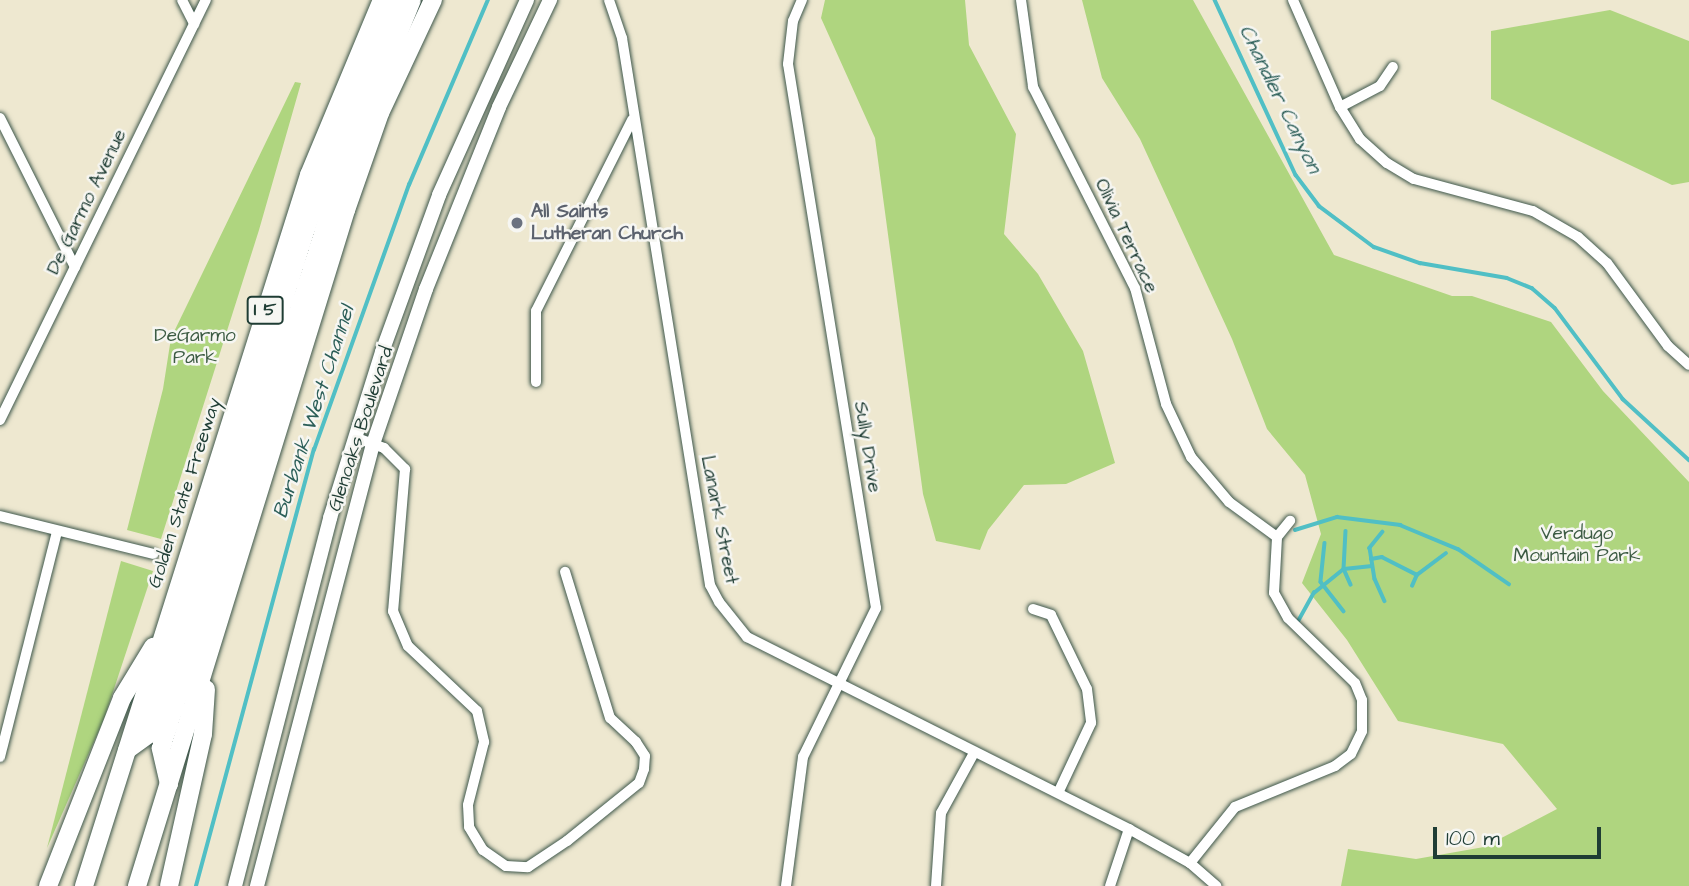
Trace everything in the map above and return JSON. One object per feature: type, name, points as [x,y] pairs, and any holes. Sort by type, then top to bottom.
[{"type":"highway","name":"Golden State Freeway","points":[[85,886],[165,625],[309,176],[382,0]]},
{"type":"highway","points":[[127,750],[149,734],[306,229],[342,128],[396,0]]},
{"type":"highway","points":[[169,783],[161,748],[344,168],[412,0]]},
{"type":"highway","name":"I 5","points":[[137,886],[346,211],[380,113],[433,0]]},
{"type":"highway","points":[[48,886],[122,698],[165,625]]},
{"type":"highway","points":[[169,886],[203,734],[208,661]]},
{"type":"main road","name":"Glenoaks Boulevard","points":[[237,880],[354,437],[439,195],[527,0]]},
{"type":"main road","name":"Glenoaks Boulevard","points":[[258,882],[373,444],[426,289],[494,119],[550,0]]},
{"type":"main road","points":[[237,880],[258,882]]},
{"type":"street","points":[[182,0],[194,24]]},
{"type":"street","name":"De Garmo Avenue","points":[[0,420],[206,0]]},
{"type":"street","name":"Lanark Street","points":[[609,0],[622,38],[632,120],[710,585],[747,637],[1129,829],[1190,863],[1216,886]]},
{"type":"street","name":"Sully Drive","points":[[786,886],[803,757],[836,684],[876,608],[788,64],[793,21],[803,0]]},
{"type":"street","name":"Olivia Terrace","points":[[1021,0],[1033,87],[1135,288],[1171,415],[1192,457],[1228,502],[1277,537]]},
{"type":"street","points":[[1293,0],[1340,107],[1360,139],[1387,163],[1414,179],[1533,211],[1578,237],[1607,263],[1668,346],[1689,365]]},
{"type":"street","points":[[1340,107],[1380,86],[1393,67]]},
{"type":"street","points":[[0,118],[75,267]]},
{"type":"street","points":[[536,382],[536,311],[632,120]]},
{"type":"street","points":[[354,437],[373,444],[400,461],[407,478],[392,592],[398,629],[419,658],[472,701],[482,722],[484,742],[468,805],[469,827],[483,850],[506,866],[528,867],[603,814],[639,783],[645,769],[645,756],[636,742],[610,718],[565,572]]},
{"type":"street","points":[[0,516],[153,554]]},
{"type":"street","points":[[1190,863],[1235,807],[1335,766],[1350,754],[1362,731],[1362,700],[1349,675],[1278,604],[1272,573],[1277,537],[1290,521]]},
{"type":"street","points":[[0,757],[57,532]]},
{"type":"street","points":[[1033,609],[1051,615],[1087,689],[1091,723],[1058,793]]},
{"type":"street","points":[[936,886],[941,813],[974,753]]},
{"type":"street","points":[[1110,886],[1129,829]]},
{"type":"green space","points":[[825,0],[965,0],[969,45],[1016,134],[1004,234],[1038,274],[1083,351],[1115,463],[1066,484],[1024,485],[988,530],[980,550],[936,541],[923,494],[875,138],[821,18]]},
{"type":"green space","name":"Verdugo Mountain Park","points":[[1082,0],[1193,0],[1334,255],[1452,296],[1472,296],[1551,322],[1603,391],[1689,482],[1689,886],[1341,886],[1348,849],[1416,859],[1484,847],[1557,809],[1503,744],[1398,721],[1347,640],[1302,583],[1321,534],[1305,475],[1267,429],[1232,339],[1140,139],[1102,78]]},
{"type":"green space","points":[[1610,10],[1689,41],[1689,182],[1672,185],[1491,99],[1491,31]]},
{"type":"green space","name":"DeGarmo Park","points":[[295,82],[301,83],[259,230],[161,539],[127,530],[163,389],[171,338]]},
{"type":"green space","points":[[121,561],[153,571],[104,719],[47,848]]},
{"type":"waterway","name":"Burbank West Channel","points":[[196,886],[314,450],[409,185],[488,0]]},
{"type":"waterway","name":"Chandler Canyon","points":[[1215,0],[1296,175],[1319,206],[1374,247],[1420,263],[1507,278],[1532,288],[1555,308],[1623,399],[1689,460]]},
{"type":"waterway","points":[[1295,530],[1337,517],[1400,525],[1458,549],[1509,584]]},
{"type":"waterway","points":[[1346,531],[1344,569],[1351,585]]},
{"type":"waterway","points":[[1383,532],[1370,548],[1375,579],[1385,601]]},
{"type":"waterway","points":[[1325,543],[1321,582],[1344,611]]},
{"type":"waterway","points":[[1412,586],[1417,575],[1446,553]]},
{"type":"waterway","points":[[1371,559],[1382,557],[1417,575]]},
{"type":"waterway","points":[[1296,625],[1314,593],[1344,569],[1372,566]]},
{"type":"place","name":"All Saints Lutheran Church","points":[[517,223]]}]
